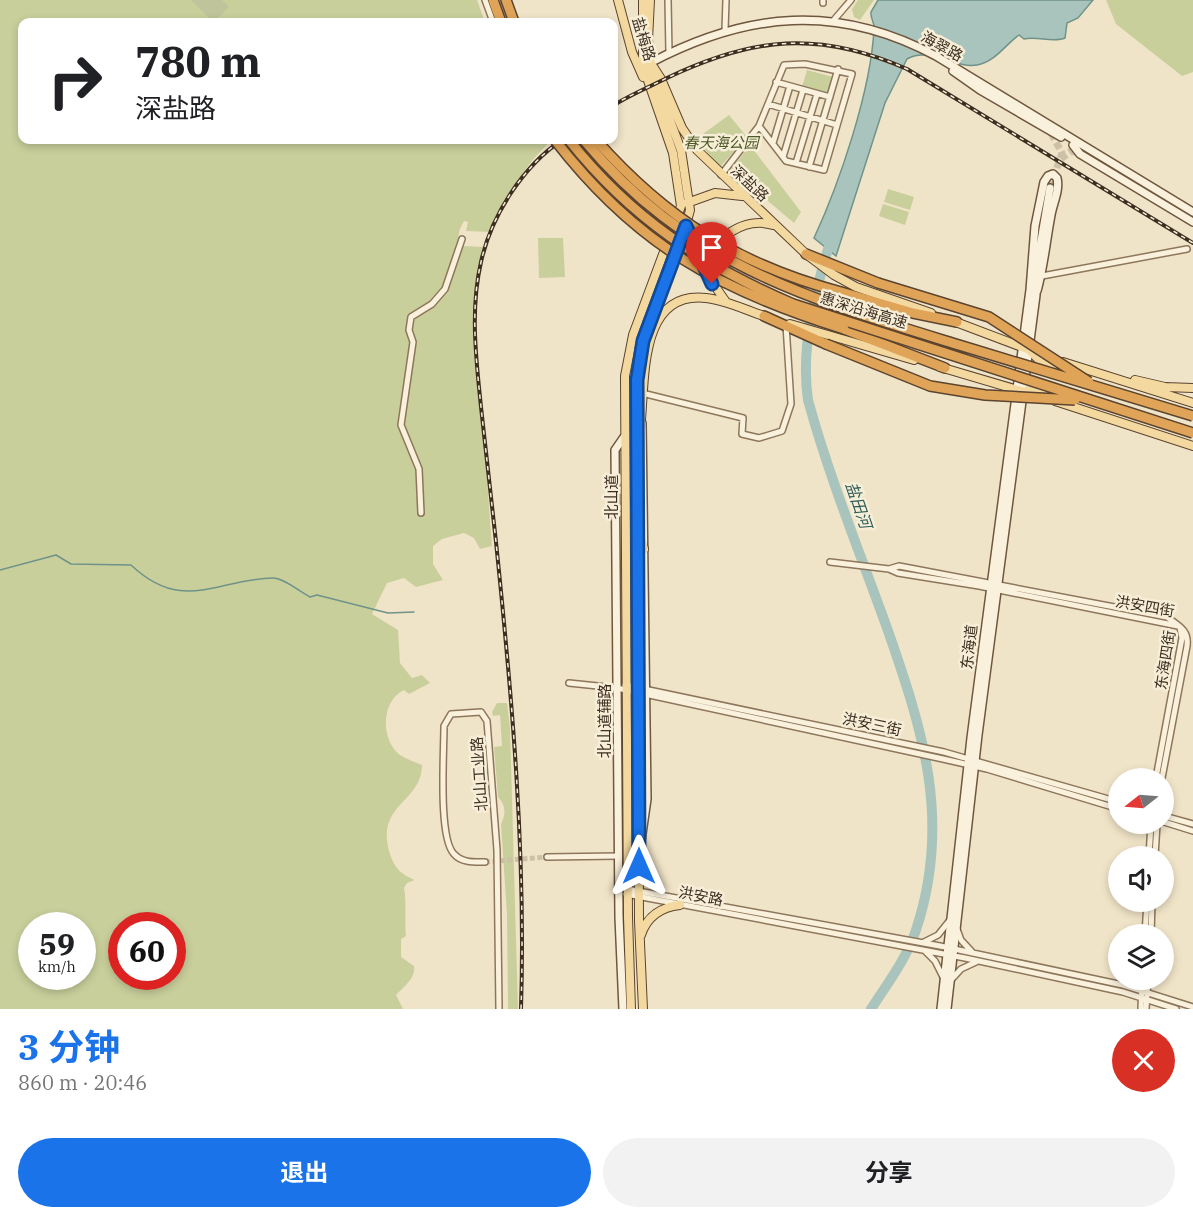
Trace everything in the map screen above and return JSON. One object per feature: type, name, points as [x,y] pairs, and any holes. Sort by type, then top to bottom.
[{"type":"highway","points":[[494,0],[500,18]]},
{"type":"highway","points":[[507,1],[514,18]]},
{"type":"highway","points":[[558,144],[601,194],[627,219],[699,271],[790,313],[844,329],[945,368]]},
{"type":"highway","name":"惠深沿海高速","points":[[572,144],[608,186],[663,234],[705,262],[747,284],[793,304],[1089,401],[1193,432]]},
{"type":"highway","name":"惠深沿海高速","points":[[588,144],[643,202],[710,251],[796,292],[1193,417]]},
{"type":"highway","points":[[599,144],[622,170],[650,194],[716,242],[755,264],[785,276],[921,315],[957,322]]},
{"type":"highway","points":[[806,254],[835,271],[989,317],[1101,389]]},
{"type":"highway","points":[[764,316],[788,324],[800,332],[824,340],[930,386],[985,395],[1089,401]]},
{"type":"main road","name":"盐梅路","points":[[616,0],[632,52],[648,84]]},
{"type":"main road","name":"北山道","points":[[631,1009],[625,891],[625,376],[631,344],[681,206],[674,153],[648,84],[642,55],[643,0]]},
{"type":"main road","name":"北山道","points":[[643,1009],[639,894],[642,690],[636,394],[641,349],[686,226],[689,202],[681,150],[650,63],[650,0]]},
{"type":"main road","name":"深盐路","points":[[650,63],[658,72],[682,128],[700,154],[806,254]]},
{"type":"main road","points":[[665,106],[682,128]]},
{"type":"main road","points":[[729,304],[719,294],[707,273],[686,226],[681,206],[715,193],[744,196]]},
{"type":"main road","points":[[707,273],[711,253],[733,231],[752,223],[770,223],[777,226]]},
{"type":"main road","points":[[835,271],[873,293],[1026,349],[1193,403]]},
{"type":"main road","points":[[636,454],[649,344],[664,312],[677,303],[698,298],[729,304],[764,316]]},
{"type":"main road","points":[[788,324],[824,340],[945,368],[1162,435],[1193,447]]},
{"type":"main road","points":[[1026,349],[1042,363],[1062,374],[1193,417]]},
{"type":"main road","points":[[1076,366],[1176,388],[1193,388]]},
{"type":"main road","points":[[1020,390],[1059,393],[1193,432]]},
{"type":"main road","points":[[637,524],[644,549]]},
{"type":"main road","points":[[640,939],[651,918],[664,908],[680,904]]},
{"type":"street","points":[[485,0],[492,18]]},
{"type":"street","points":[[669,0],[669,53]]},
{"type":"street","points":[[725,30],[726,0]]},
{"type":"street","points":[[833,21],[851,0]]},
{"type":"street","name":"海翠路","points":[[650,63],[725,30],[762,23],[833,21],[864,29],[916,45],[947,63],[981,88],[1077,147],[1080,154],[1193,222]]},
{"type":"street","points":[[721,175],[759,126],[780,70],[787,64],[838,69],[852,74],[824,170],[783,157],[759,126]]},
{"type":"street","points":[[809,167],[838,69]]},
{"type":"street","points":[[776,82],[830,97]]},
{"type":"street","points":[[773,143],[790,86]]},
{"type":"street","name":"海翠路","points":[[981,88],[1193,212]]},
{"type":"street","points":[[783,157],[803,90]]},
{"type":"street","points":[[796,163],[817,94]]},
{"type":"street","points":[[768,104],[837,124]]},
{"type":"street","name":"东海道","points":[[947,1009],[947,981],[971,762],[1034,290],[1037,213],[1045,178],[1053,174],[1058,185],[1034,290]]},
{"type":"street","name":"东海道","points":[[1039,274],[1050,188]]},
{"type":"street","points":[[421,513],[418,468],[402,425],[413,342],[409,330],[411,317],[432,304],[445,289],[462,239]]},
{"type":"street","points":[[1039,274],[1187,249]]},
{"type":"street","points":[[642,393],[743,418],[742,434],[759,438],[782,432],[791,404],[788,324]]},
{"type":"street","points":[[642,415],[644,549],[642,690]]},
{"type":"street","name":"北山道辅路","points":[[623,1009],[625,891],[619,856],[615,450],[619,440],[624,437]]},
{"type":"street","name":"洪安四街","points":[[830,562],[889,569],[899,566],[1179,626]]},
{"type":"street","name":"东海四街","points":[[1158,768],[1182,638],[1179,626]]},
{"type":"street","name":"东海四街","points":[[1164,768],[1187,646],[1185,631],[1179,626]]},
{"type":"street","points":[[569,683],[626,687]]},
{"type":"street","name":"洪安三街","points":[[626,687],[939,751],[1108,806]]},
{"type":"street","name":"洪安三街","points":[[642,690],[940,758],[971,762],[1108,799]]},
{"type":"street","name":"北山工业路","points":[[485,862],[460,859],[453,853],[445,835],[444,726],[451,714],[458,712],[482,712],[487,721],[497,850],[499,1009]]},
{"type":"street","points":[[1174,819],[1193,824]]},
{"type":"street","points":[[1174,825],[1193,831]]},
{"type":"street","points":[[547,857],[619,856]]},
{"type":"street","name":"洪安路","points":[[625,891],[680,904],[918,949],[975,953],[1193,1007]]},
{"type":"street","name":"洪安路","points":[[639,894],[919,942],[981,961],[1144,995],[1176,1009]]},
{"type":"street","points":[[919,942],[939,935],[953,921],[961,939],[975,953]]},
{"type":"street","points":[[918,949],[935,961],[947,981],[964,967],[981,961]]},
{"type":"street","name":"东海道","points":[[941,1009],[947,981]]},
{"type":"street","points":[[1143,990],[1146,1009]]},
{"type":"street","points":[[1141,1009],[1145,990]]},
{"type":"green space","points":[[0,0],[477,0],[484,18],[18,18],[18,144],[548,144],[516,183],[491,232],[466,231],[468,222],[464,221],[459,233],[462,246],[485,247],[486,252],[478,276],[474,299],[473,344],[484,436],[492,546],[480,549],[474,538],[464,533],[442,539],[433,546],[433,564],[443,580],[416,587],[404,578],[387,583],[372,614],[398,630],[400,663],[412,678],[422,675],[430,683],[409,694],[404,690],[396,695],[387,711],[386,730],[393,748],[400,755],[422,765],[420,778],[415,788],[393,814],[388,824],[387,837],[394,864],[402,873],[415,880],[407,883],[404,888],[406,936],[401,939],[401,957],[414,966],[414,970],[409,982],[396,995],[403,1009],[0,1009]]},
{"type":"green space","points":[[191,0],[222,0],[229,7],[217,18],[209,18]]},
{"type":"green space","points":[[858,0],[874,0],[860,20],[854,17],[852,9]]},
{"type":"green space","points":[[1106,0],[1193,0],[1193,72],[1182,76],[1116,24]]},
{"type":"green space","points":[[807,70],[833,77],[829,95],[802,87]]},
{"type":"green space","name":"春天海公园","points":[[729,115],[747,137],[720,167],[696,139]]},
{"type":"green space","points":[[750,145],[801,212],[794,223],[731,170]]},
{"type":"green space","points":[[888,189],[914,197],[910,210],[884,202]]},
{"type":"green space","points":[[883,204],[909,212],[905,225],[879,216]]},
{"type":"green space","points":[[538,238],[563,238],[565,277],[539,278]]},
{"type":"green space","points":[[497,703],[507,703],[510,728],[518,1009],[508,1009],[507,915],[501,824],[504,810],[503,803],[498,797],[494,747],[502,746],[500,715],[493,716],[492,712]]},
{"type":"water","points":[[878,0],[1093,0],[1078,18],[1067,23],[1065,38],[1024,39],[1019,35],[995,57],[977,65],[960,64],[924,55],[907,59],[885,103],[836,256],[814,238],[844,163],[861,107],[872,53],[874,27],[871,12]]},
{"type":"waterway","name":"盐田河","points":[[832,236],[811,317],[806,359],[808,400],[835,486],[912,703],[929,777],[932,814],[932,851],[927,890],[916,930],[902,961],[871,1009]]},
{"type":"waterway","points":[[0,570],[56,555],[71,564],[131,565],[150,580],[167,588],[184,591],[273,578],[287,583],[310,597],[317,595],[388,613],[414,612]]},
{"type":"tunnel","points":[[1050,188],[1062,153],[1051,133]]},
{"type":"tunnel","points":[[1061,159],[1071,151],[1080,154]]},
{"type":"tunnel","points":[[485,862],[547,857]]},
{"type":"railway","points":[[618,103],[698,64],[728,54],[757,47],[786,44],[815,44],[844,48],[907,69],[1193,243]]},
{"type":"railway","points":[[521,1009],[520,834],[502,600],[477,370],[475,316],[481,262],[492,227],[522,178],[557,144]]},
{"type":"route","points":[[639,866],[637,380],[643,341],[686,226],[712,284]]}]
